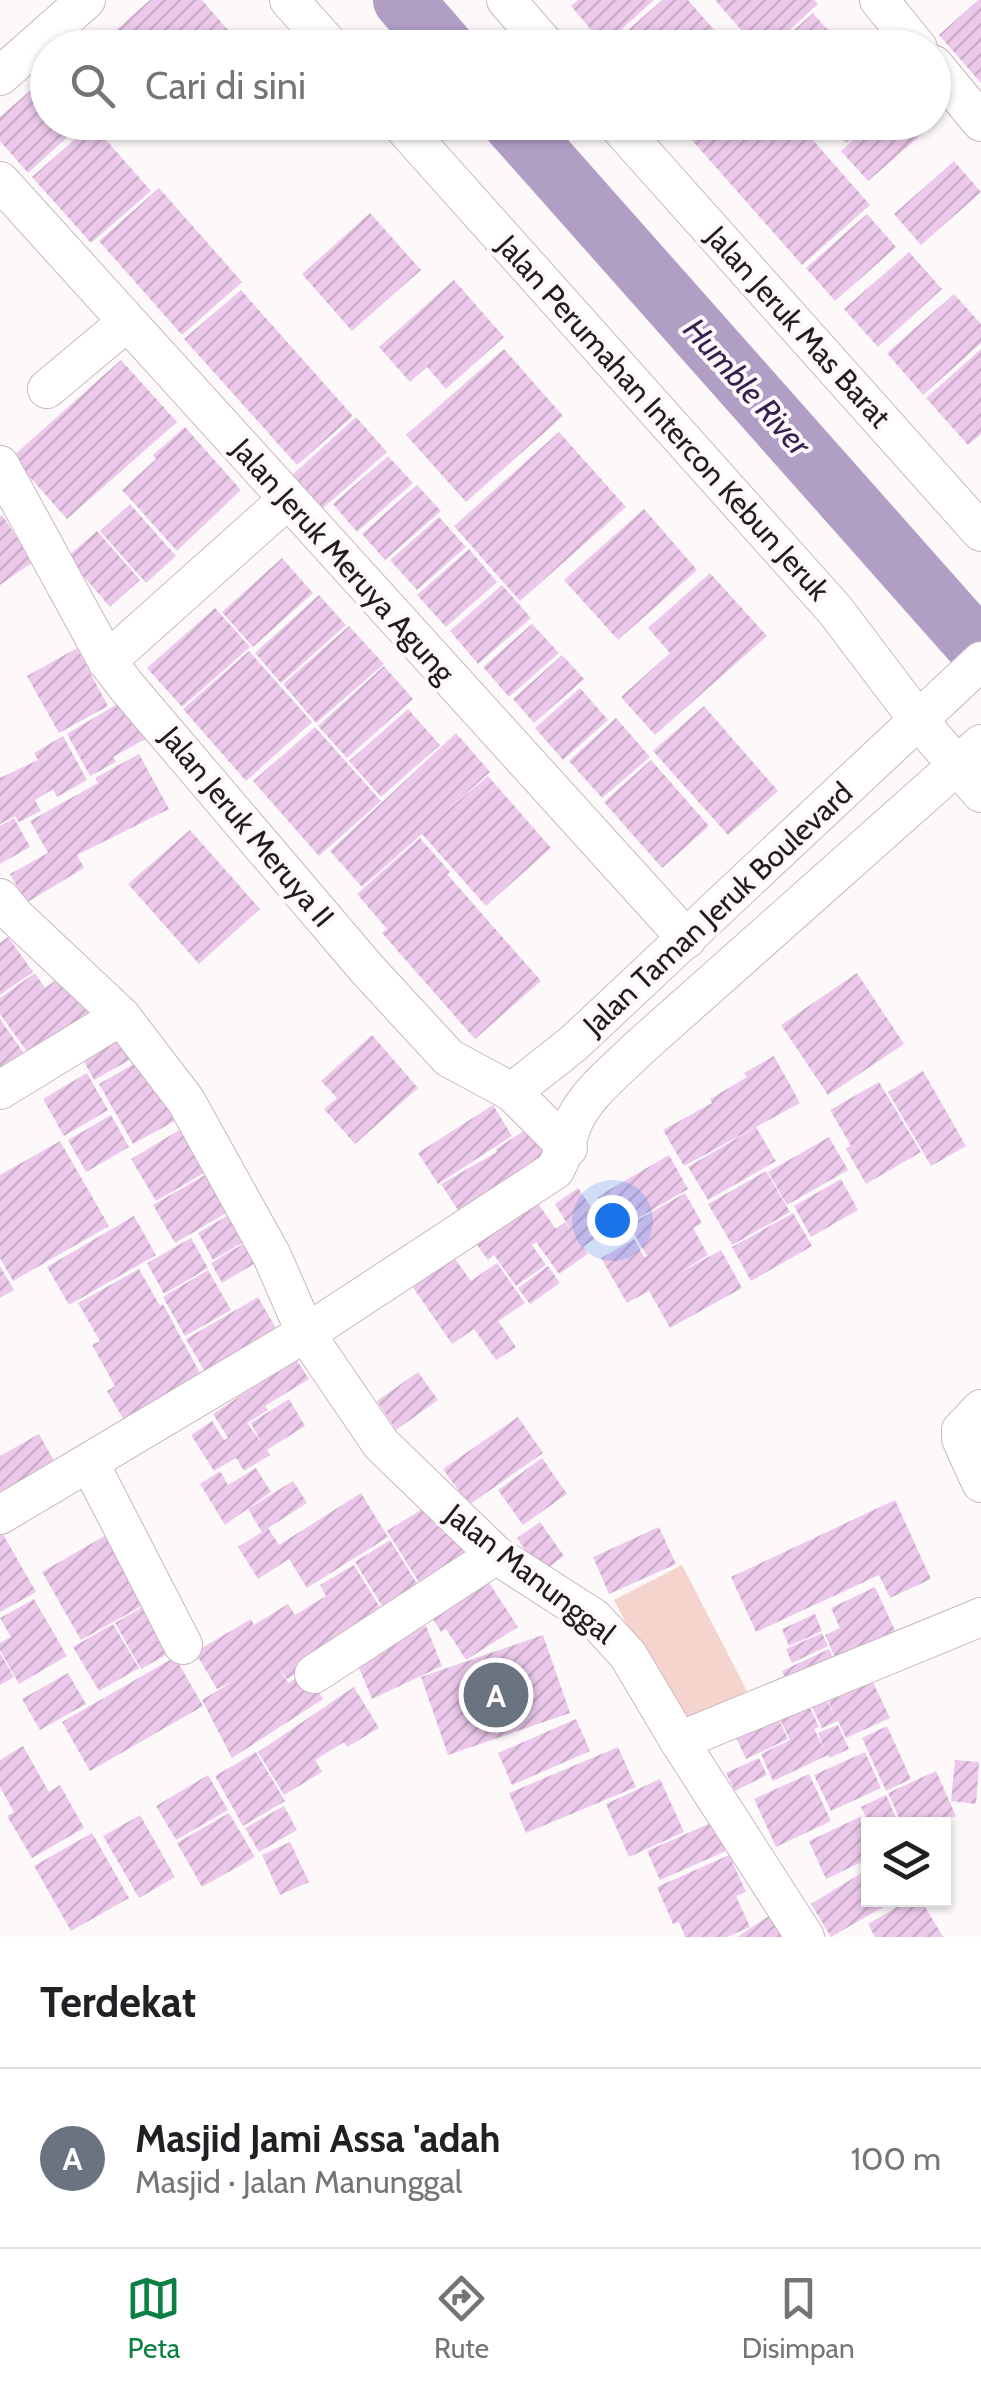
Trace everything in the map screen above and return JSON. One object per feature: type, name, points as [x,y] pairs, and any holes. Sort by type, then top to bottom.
[{"type":"street","points":[[52,30],[86,0]]},
{"type":"street","points":[[290,0],[316,30]]},
{"type":"street","points":[[506,0],[532,30]]},
{"type":"street","points":[[0,76],[30,49]]},
{"type":"street","points":[[951,86],[981,122]]},
{"type":"street","name":"Jalan Perumahan Intercon Kebun Jeruk","points":[[415,140],[835,610],[919,721],[973,768]]},
{"type":"street","name":"Jalan Jeruk Mas Barat","points":[[631,140],[981,532]]},
{"type":"street","name":"Jalan Jeruk Meruya Agung","points":[[0,181],[687,939]]},
{"type":"street","points":[[47,389],[127,322]]},
{"type":"street","name":"Jalan Jeruk Meruya II","points":[[0,466],[107,661],[367,968],[449,1058],[512,1092],[568,1148]]},
{"type":"street","points":[[107,661],[286,500]]},
{"type":"street","name":"Jalan Taman Jeruk Boulevard","points":[[512,1092],[574,1043],[981,661]]},
{"type":"street","name":"Jalan Taman Jeruk Boulevard","points":[[568,1148],[575,1119],[639,1048],[973,768]]},
{"type":"street","name":"Jalan Manunggal","points":[[5,914],[121,1016],[186,1100],[272,1256],[306,1334],[381,1444],[496,1555],[594,1618],[628,1654],[679,1742],[805,1937]]},
{"type":"street","points":[[0,1090],[121,1016]]},
{"type":"street","points":[[0,1515],[306,1334],[555,1170],[568,1148]]},
{"type":"street","points":[[981,1409],[960,1430],[981,1483]]},
{"type":"street","points":[[90,1464],[184,1644]]},
{"type":"street","points":[[314,1674],[496,1555]]},
{"type":"street","points":[[679,1742],[981,1617]]},
{"type":"shaded area","points":[[682,1565],[747,1691],[679,1726],[614,1600]]},
{"type":"building","points":[[150,0],[202,0],[228,30],[116,30]]},
{"type":"building","points":[[578,0],[654,0],[621,30],[591,30],[571,6]]},
{"type":"building","points":[[662,0],[688,0],[714,30],[628,30]]},
{"type":"building","points":[[715,0],[814,0],[818,4],[790,30],[741,30]]},
{"type":"building","points":[[981,0],[981,83],[951,49],[951,30],[945,30]]},
{"type":"building","points":[[813,13],[828,30],[794,30]]},
{"type":"building","points":[[30,91],[30,140],[64,140],[28,173],[0,141],[0,117]]},
{"type":"building","points":[[74,140],[106,140],[151,191],[91,243],[32,177]]},
{"type":"building","points":[[692,140],[813,140],[870,205],[802,265]]},
{"type":"building","points":[[853,140],[915,140],[868,181],[841,151]]},
{"type":"building","points":[[954,161],[981,192],[921,245],[894,214]]},
{"type":"building","points":[[159,188],[242,282],[182,335],[99,241]]},
{"type":"building","points":[[370,213],[421,270],[352,331],[302,274]]},
{"type":"building","points":[[867,214],[896,247],[835,301],[806,268]]},
{"type":"building","points":[[909,252],[942,289],[878,347],[844,309]]},
{"type":"building","points":[[454,280],[504,337],[446,389],[427,367],[410,382],[379,347]]},
{"type":"building","points":[[241,290],[353,416],[297,465],[184,339]]},
{"type":"building","points":[[954,294],[981,324],[981,343],[923,395],[887,353]]},
{"type":"building","points":[[504,349],[563,416],[466,502],[406,435]]},
{"type":"building","points":[[981,349],[981,434],[968,445],[926,398]]},
{"type":"building","points":[[121,360],[177,422],[67,519],[12,457]]},
{"type":"building","points":[[356,417],[387,452],[321,510],[291,476]]},
{"type":"building","points":[[185,427],[241,490],[177,551],[122,490]]},
{"type":"building","points":[[559,432],[626,507],[520,601],[454,526]]},
{"type":"building","points":[[388,456],[413,483],[357,532],[333,504]]},
{"type":"building","points":[[417,485],[441,511],[385,560],[362,534]]},
{"type":"building","points":[[130,504],[176,556],[146,583],[100,531]]},
{"type":"building","points":[[644,509],[697,570],[618,640],[564,580]]},
{"type":"building","points":[[0,517],[33,562],[0,585]]},
{"type":"building","points":[[439,517],[466,547],[417,590],[390,560]]},
{"type":"building","points":[[97,531],[140,580],[110,607],[67,557]]},
{"type":"building","points":[[469,549],[497,582],[446,627],[417,595]]},
{"type":"building","points":[[282,558],[313,593],[253,647],[222,612]]},
{"type":"building","points":[[710,573],[767,636],[655,735],[621,697],[670,653],[648,628]]},
{"type":"building","points":[[502,585],[531,618],[478,664],[450,631]]},
{"type":"building","points":[[319,595],[346,625],[281,683],[255,653]]},
{"type":"building","points":[[215,608],[250,647],[182,707],[147,668]]},
{"type":"building","points":[[532,624],[559,653],[509,697],[483,667]]},
{"type":"building","points":[[349,626],[384,664],[316,723],[283,684]]},
{"type":"building","points":[[77,648],[108,706],[59,733],[27,676]]},
{"type":"building","points":[[249,651],[312,722],[246,781],[183,709]]},
{"type":"building","points":[[562,655],[584,679],[534,723],[513,699]]},
{"type":"building","points":[[384,666],[413,699],[347,758],[318,726]]},
{"type":"building","points":[[580,688],[608,720],[563,760],[535,728]]},
{"type":"building","points":[[127,698],[149,737],[113,757],[116,762],[90,776],[67,734]]},
{"type":"building","points":[[704,706],[778,791],[728,835],[653,751]]},
{"type":"building","points":[[408,709],[440,745],[381,797],[349,761]]},
{"type":"building","points":[[616,718],[650,757],[602,798],[569,761]]},
{"type":"building","points":[[315,727],[381,801],[319,856],[253,781]]},
{"type":"building","points":[[456,733],[490,772],[438,818],[488,776],[551,848],[486,906],[422,834],[362,887],[330,851]]},
{"type":"building","points":[[63,736],[87,780],[57,797],[53,789],[35,800],[41,811],[19,822],[15,816],[0,824],[0,778],[38,760],[34,753]]},
{"type":"building","points":[[139,754],[169,809],[77,855],[84,868],[26,903],[10,874],[48,853],[30,821],[98,783],[95,778]]},
{"type":"building","points":[[651,760],[709,826],[662,868],[604,802]]},
{"type":"building","points":[[14,818],[30,847],[0,864],[0,826]]},
{"type":"building","points":[[190,830],[260,909],[199,964],[128,884]]},
{"type":"building","points":[[420,838],[541,981],[475,1039],[382,933],[387,929],[357,894]]},
{"type":"building","points":[[8,937],[33,972],[0,995],[0,943]]},
{"type":"building","points":[[35,973],[45,988],[64,974],[93,1016],[33,1060],[0,1014],[0,998]]},
{"type":"building","points":[[857,973],[904,1044],[828,1095],[781,1025]]},
{"type":"building","points":[[0,1019],[30,1062],[0,1083]]},
{"type":"building","points":[[121,1032],[135,1057],[94,1080],[81,1056]]},
{"type":"building","points":[[372,1035],[418,1088],[355,1144],[324,1109],[337,1098],[321,1081]]},
{"type":"building","points":[[774,1056],[800,1103],[684,1166],[663,1130],[712,1103],[710,1099],[747,1077],[744,1073]]},
{"type":"building","points":[[144,1058],[178,1119],[133,1144],[99,1084]]},
{"type":"building","points":[[923,1071],[966,1146],[931,1166],[888,1092]]},
{"type":"building","points":[[87,1073],[108,1110],[64,1136],[43,1099]]},
{"type":"building","points":[[879,1082],[921,1152],[866,1184],[846,1149],[851,1146],[830,1110]]},
{"type":"building","points":[[493,1105],[512,1136],[438,1184],[418,1153]]},
{"type":"building","points":[[111,1115],[129,1147],[86,1172],[68,1140]]},
{"type":"building","points":[[530,1127],[549,1157],[463,1218],[441,1184],[497,1152]]},
{"type":"building","points":[[756,1127],[776,1161],[708,1200],[688,1167]]},
{"type":"building","points":[[181,1129],[206,1172],[156,1201],[131,1159]]},
{"type":"building","points":[[829,1137],[848,1170],[787,1205],[768,1172]]},
{"type":"building","points":[[60,1141],[109,1226],[13,1281],[0,1258],[0,1175]]},
{"type":"building","points":[[669,1155],[688,1189],[616,1231],[597,1197]]},
{"type":"building","points":[[214,1170],[235,1208],[175,1243],[153,1205]]},
{"type":"building","points":[[766,1171],[790,1212],[732,1245],[708,1204]]},
{"type":"building","points":[[841,1179],[858,1210],[811,1237],[794,1206]]},
{"type":"building","points":[[578,1188],[607,1230],[583,1247],[588,1254],[559,1274],[536,1242],[532,1245],[546,1265],[516,1286],[494,1255],[488,1260],[469,1234],[532,1195],[556,1229],[565,1222],[572,1232],[555,1204]]},
{"type":"building","points":[[685,1193],[702,1223],[693,1228],[708,1255],[676,1275],[721,1250],[742,1288],[670,1328],[649,1291],[627,1303],[601,1258],[634,1239],[647,1256],[629,1225]]},
{"type":"building","points":[[232,1213],[247,1240],[213,1260],[198,1233]]},
{"type":"building","points":[[793,1213],[812,1246],[751,1281],[732,1247]]},
{"type":"building","points":[[134,1216],[156,1255],[69,1305],[47,1267]]},
{"type":"building","points":[[191,1238],[208,1268],[164,1294],[147,1263]]},
{"type":"building","points":[[248,1241],[259,1261],[222,1283],[211,1263]]},
{"type":"building","points":[[451,1253],[471,1281],[497,1263],[525,1303],[498,1321],[516,1347],[496,1360],[474,1329],[452,1344],[410,1283]]},
{"type":"building","points":[[0,1266],[14,1290],[0,1298]]},
{"type":"building","points":[[548,1266],[560,1283],[530,1304],[518,1288]]},
{"type":"building","points":[[139,1269],[160,1306],[163,1304],[208,1388],[131,1432],[107,1391],[115,1386],[92,1345],[100,1341],[78,1303]]},
{"type":"building","points":[[208,1270],[231,1310],[185,1336],[163,1297]]},
{"type":"building","points":[[258,1297],[285,1344],[213,1386],[186,1339]]},
{"type":"building","points":[[296,1359],[309,1379],[265,1406],[268,1410],[247,1423],[261,1442],[251,1423],[289,1399],[305,1426],[267,1450],[270,1455],[244,1471],[236,1458],[214,1471],[191,1435],[212,1421],[224,1440],[228,1438],[213,1414]]},
{"type":"building","points":[[418,1372],[438,1400],[396,1430],[377,1401]]},
{"type":"building","points":[[518,1417],[543,1453],[469,1505],[443,1469]]},
{"type":"building","points":[[39,1434],[61,1473],[0,1508],[0,1456]]},
{"type":"building","points":[[542,1458],[567,1494],[523,1525],[498,1490]]},
{"type":"building","points":[[256,1468],[271,1492],[225,1525],[200,1484],[220,1471],[228,1485]]},
{"type":"building","points":[[293,1481],[307,1503],[268,1528],[279,1545],[361,1493],[388,1537],[307,1588],[289,1559],[258,1579],[238,1547],[262,1532],[248,1509]]},
{"type":"building","points":[[895,1500],[931,1579],[890,1598],[879,1575],[756,1632],[731,1577]]},
{"type":"building","points":[[427,1506],[444,1534],[451,1530],[467,1554],[420,1584],[387,1531]]},
{"type":"building","points":[[540,1522],[564,1556],[541,1573],[517,1538]]},
{"type":"building","points":[[659,1527],[676,1564],[609,1594],[593,1557]]},
{"type":"building","points":[[0,1529],[36,1592],[0,1612]]},
{"type":"building","points":[[113,1531],[152,1600],[81,1640],[42,1572]]},
{"type":"building","points":[[390,1540],[419,1587],[384,1609],[355,1562]]},
{"type":"building","points":[[354,1565],[385,1616],[287,1679],[279,1667],[288,1683],[307,1672],[323,1699],[232,1758],[202,1700],[235,1680],[217,1689],[195,1652],[251,1619],[254,1625],[288,1604],[295,1615],[326,1596],[320,1585]]},
{"type":"building","points":[[484,1575],[518,1627],[466,1660],[446,1629],[441,1632],[428,1611]]},
{"type":"building","points":[[875,1587],[898,1637],[838,1664],[825,1635],[840,1628],[831,1608]]},
{"type":"building","points":[[34,1599],[67,1656],[19,1684],[0,1650],[0,1643],[11,1637],[0,1618]]},
{"type":"building","points":[[151,1602],[178,1648],[141,1669],[115,1623]]},
{"type":"building","points":[[815,1614],[822,1631],[789,1646],[782,1629]]},
{"type":"building","points":[[113,1624],[139,1668],[99,1691],[73,1647]]},
{"type":"building","points":[[426,1626],[442,1666],[372,1699],[353,1653]]},
{"type":"building","points":[[822,1633],[828,1646],[792,1663],[786,1649]]},
{"type":"building","points":[[543,1635],[570,1713],[448,1755],[421,1677]]},
{"type":"building","points":[[829,1649],[839,1670],[791,1692],[782,1671]]},
{"type":"building","points":[[0,1653],[14,1677],[0,1685]]},
{"type":"building","points":[[175,1657],[203,1706],[90,1771],[62,1722]]},
{"type":"building","points":[[68,1673],[86,1704],[40,1730],[22,1699]]},
{"type":"building","points":[[869,1674],[890,1718],[846,1738],[838,1721],[822,1728],[806,1694],[821,1687],[834,1716],[826,1694]]},
{"type":"building","points":[[354,1687],[379,1728],[347,1747],[344,1742],[315,1760],[322,1772],[284,1795],[258,1752]]},
{"type":"building","points":[[804,1695],[819,1727],[814,1729],[824,1749],[818,1733],[838,1725],[849,1749],[773,1781],[761,1754],[790,1740],[775,1709]]},
{"type":"building","points":[[772,1705],[788,1739],[746,1759],[730,1725]]},
{"type":"building","points":[[576,1719],[590,1751],[512,1785],[498,1753]]},
{"type":"building","points":[[887,1726],[911,1779],[886,1791],[862,1738]]},
{"type":"building","points":[[23,1746],[49,1792],[60,1785],[84,1828],[32,1858],[7,1816],[14,1812],[0,1787],[0,1760]]},
{"type":"building","points":[[618,1747],[636,1787],[526,1833],[509,1793]]},
{"type":"building","points":[[256,1752],[285,1801],[243,1826],[215,1776]]},
{"type":"building","points":[[865,1752],[881,1788],[831,1811],[814,1775]]},
{"type":"building","points":[[759,1758],[767,1775],[735,1791],[726,1773]]},
{"type":"building","points":[[955,1760],[979,1762],[976,1804],[951,1801]]},
{"type":"building","points":[[936,1771],[956,1816],[899,1817],[888,1793]]},
{"type":"building","points":[[809,1774],[831,1821],[776,1847],[754,1799]]},
{"type":"building","points":[[208,1775],[228,1810],[176,1840],[156,1806]]},
{"type":"building","points":[[660,1779],[684,1832],[629,1857],[606,1804]]},
{"type":"building","points":[[886,1795],[896,1817],[866,1817],[861,1807]]},
{"type":"building","points":[[284,1806],[297,1830],[259,1852],[245,1828]]},
{"type":"building","points":[[229,1813],[255,1857],[202,1887],[177,1843]]},
{"type":"building","points":[[140,1815],[175,1877],[139,1898],[103,1836]]},
{"type":"building","points":[[862,1817],[861,1862],[826,1879],[809,1841]]},
{"type":"building","points":[[713,1822],[726,1851],[660,1880],[647,1851]]},
{"type":"building","points":[[92,1833],[129,1898],[71,1931],[34,1866]]},
{"type":"building","points":[[290,1842],[309,1882],[280,1895],[262,1855]]},
{"type":"building","points":[[729,1855],[746,1892],[736,1896],[750,1927],[727,1937],[685,1937],[679,1922],[673,1924],[657,1887]]},
{"type":"building","points":[[861,1873],[861,1907],[883,1907],[831,1937],[811,1904]]},
{"type":"building","points":[[897,1907],[925,1907],[943,1937],[875,1937],[868,1924]]},
{"type":"building","points":[[769,1916],[783,1937],[737,1937]]},
{"type":"waterway","name":"Humble River","points":[[403,0],[429,30]]},
{"type":"waterway","name":"Humble River","points":[[528,140],[981,651]]},
{"type":"place","name":"Masjid Jami Assa 'adah","points":[[496,1695]]}]
